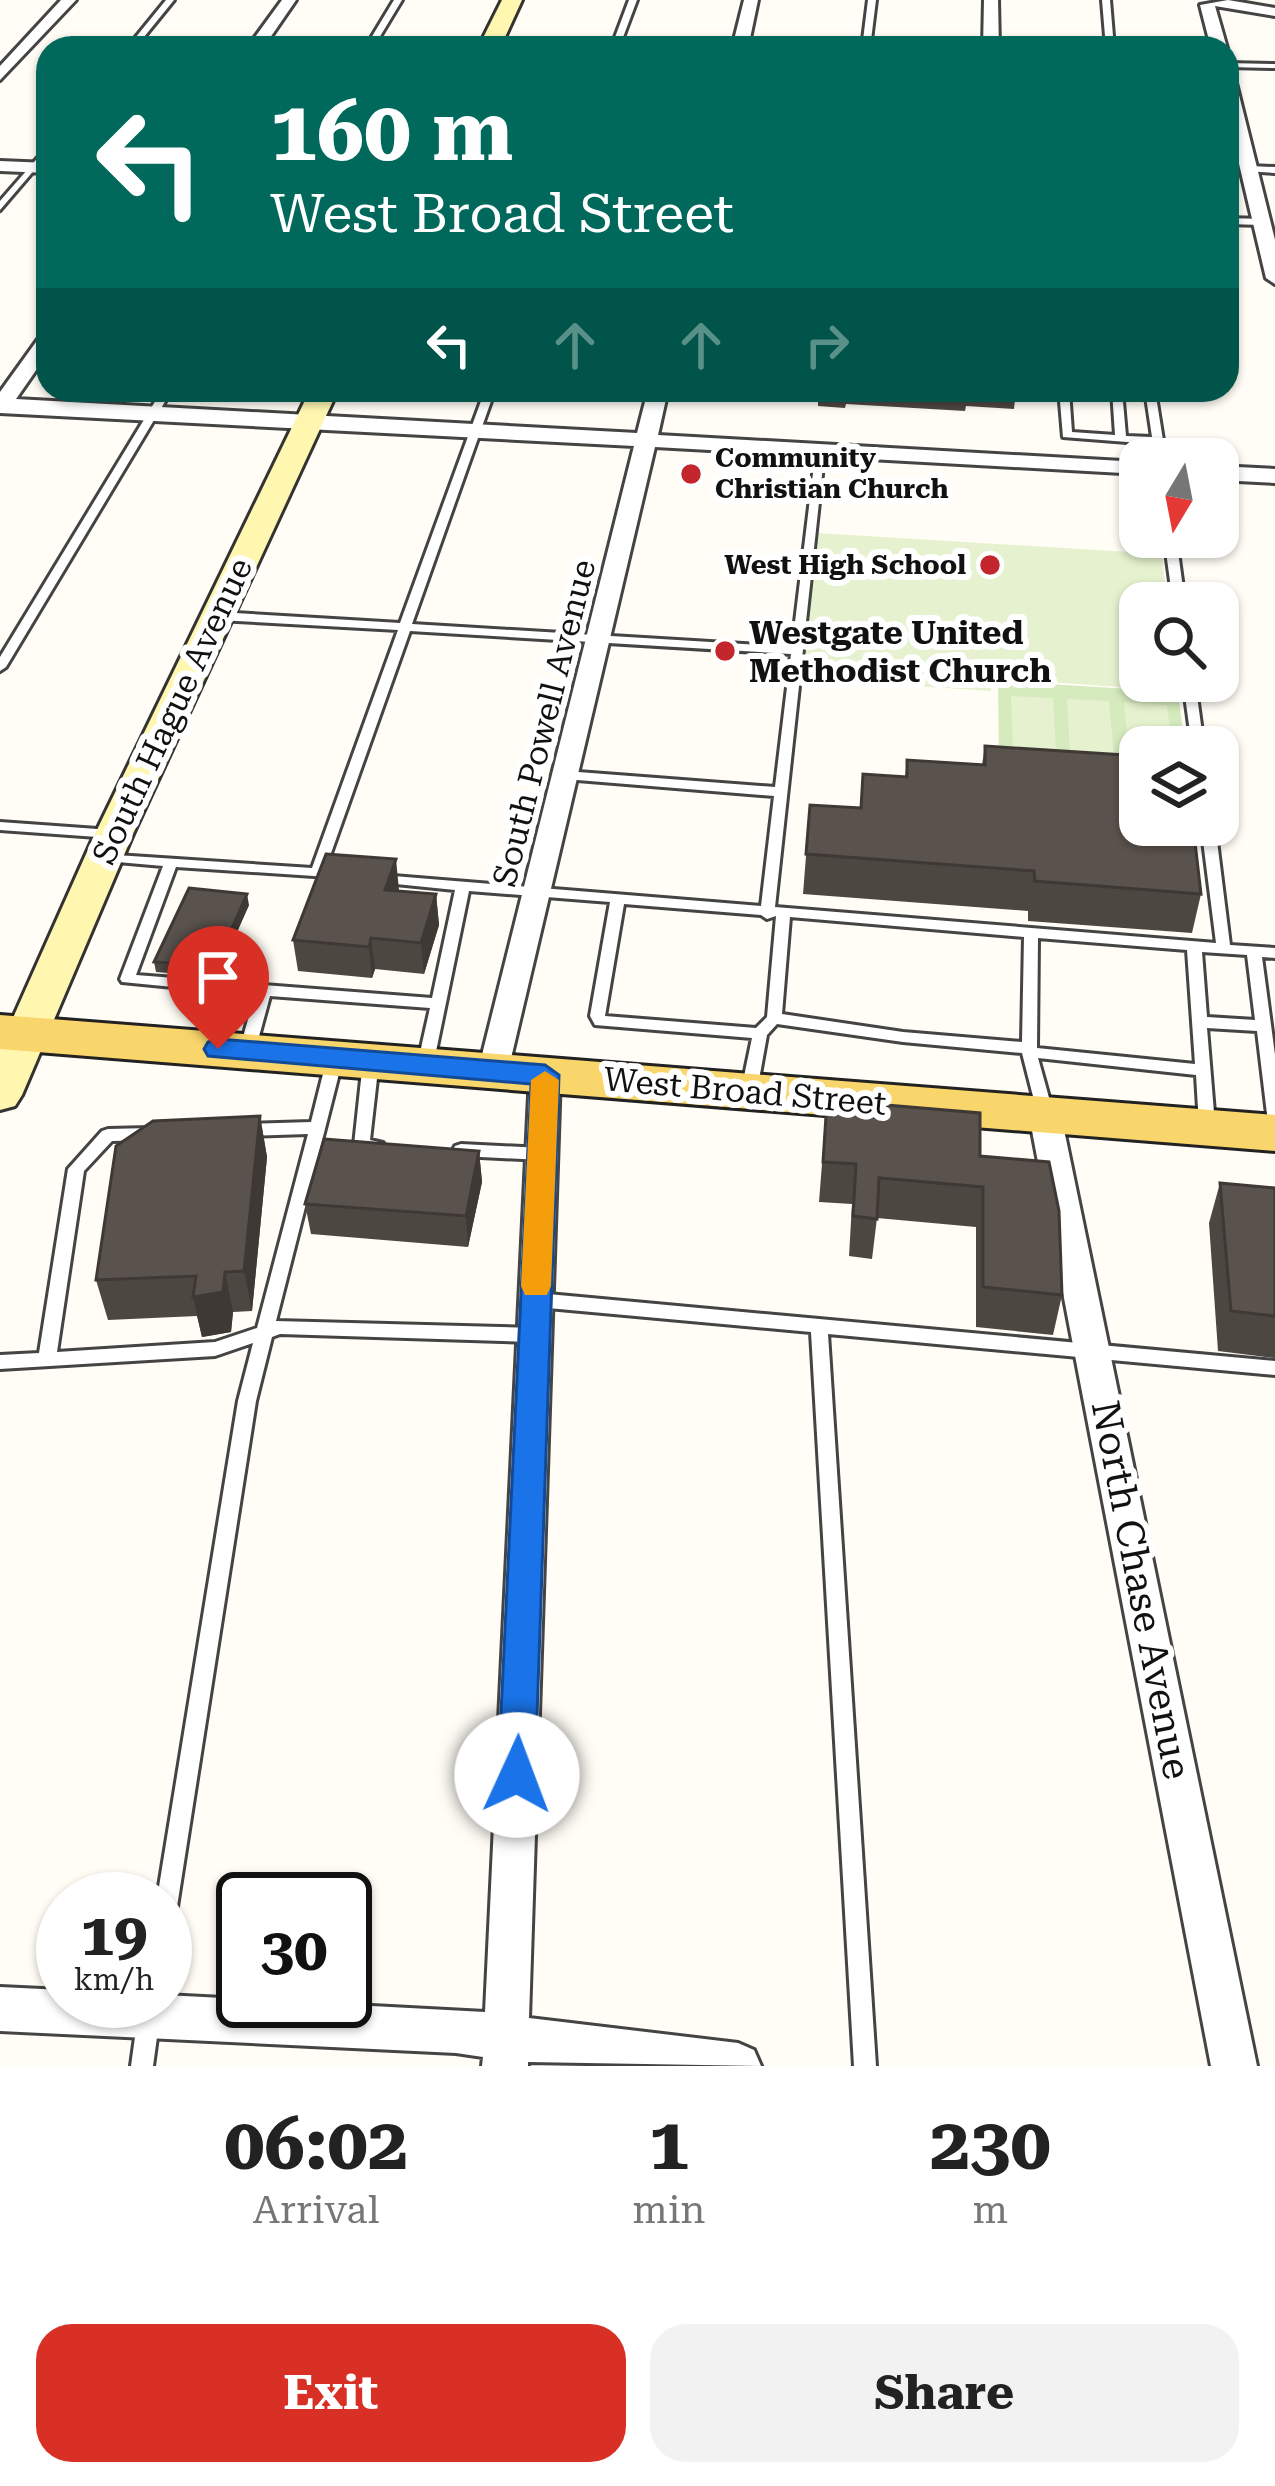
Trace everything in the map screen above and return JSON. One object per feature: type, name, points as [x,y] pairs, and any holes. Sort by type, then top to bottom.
[{"type":"main road","points":[[495,36],[512,0]]},
{"type":"main road","name":"South Hague Avenue","points":[[0,1095],[12,1033],[109,846],[318,402]]},
{"type":"main road","name":"West Broad Street","points":[[12,1033],[1275,1133]]},
{"type":"street","points":[[0,74],[69,0]]},
{"type":"street","points":[[264,36],[289,0]]},
{"type":"street","points":[[743,36],[751,0]]},
{"type":"street","points":[[991,0],[991,36]]},
{"type":"street","points":[[1215,36],[1204,2],[1275,12]]},
{"type":"street","points":[[1239,134],[1268,221],[1275,278]]},
{"type":"street","points":[[0,166],[36,168]]},
{"type":"street","points":[[1,405],[36,356]]},
{"type":"street","name":"South Powell Avenue","points":[[493,1071],[655,402]]},
{"type":"street","points":[[1,405],[1119,467]]},
{"type":"street","points":[[1239,474],[1275,476]]},
{"type":"street","points":[[506,2051],[545,1075]]},
{"type":"street","name":"North Chase Avenue","points":[[1046,1115],[1234,2066]]},
{"type":"street","points":[[0,2009],[36,2009]]},
{"type":"street","points":[[192,2013],[506,2051],[738,2066]]},
{"type":"lane","points":[[140,36],[170,0]]},
{"type":"lane","points":[[377,36],[398,0]]},
{"type":"lane","points":[[620,36],[633,0]]},
{"type":"lane","points":[[868,36],[872,0]]},
{"type":"lane","points":[[1106,0],[1109,36]]},
{"type":"lane","points":[[1239,64],[1275,66]]},
{"type":"lane","points":[[1249,169],[1275,170]]},
{"type":"lane","points":[[0,207],[36,172]]},
{"type":"lane","points":[[0,667],[160,402]]},
{"type":"lane","points":[[317,874],[486,402]]},
{"type":"lane","points":[[1065,402],[1067,435],[1121,438],[1119,402]]},
{"type":"lane","points":[[1152,402],[1158,438]]},
{"type":"lane","points":[[748,1091],[760,1033],[775,1018],[781,791],[821,449]]},
{"type":"lane","points":[[215,615],[797,651]]},
{"type":"lane","points":[[565,775],[781,791]]},
{"type":"lane","points":[[0,826],[172,862],[1275,953]]},
{"type":"lane","points":[[1211,846],[1224,950]]},
{"type":"lane","points":[[172,862],[127,979],[438,1004]]},
{"type":"lane","points":[[425,1066],[463,887]]},
{"type":"lane","points":[[617,901],[597,1016],[600,1021],[760,1033]]},
{"type":"lane","points":[[1031,935],[1029,1050],[1046,1115]]},
{"type":"lane","points":[[1194,947],[1208,1128]]},
{"type":"lane","points":[[1254,952],[1275,1114]]},
{"type":"lane","points":[[247,1052],[264,991]]},
{"type":"lane","points":[[775,1018],[1204,1070]]},
{"type":"lane","points":[[1200,1022],[1263,1026]]},
{"type":"lane","points":[[172,1872],[262,1333],[316,1128],[353,1060]]},
{"type":"lane","points":[[353,1060],[362,1144],[389,1148]]},
{"type":"lane","points":[[224,1131],[316,1128]]},
{"type":"lane","points":[[47,1359],[76,1169],[108,1136],[177,1133]]},
{"type":"lane","points":[[451,1150],[542,1154]]},
{"type":"lane","points":[[0,1362],[214,1348],[280,1327],[535,1318],[819,1328],[1275,1368]]},
{"type":"lane","points":[[819,1328],[865,2066]]},
{"type":"lane","points":[[142,2066],[147,2028]]},
{"type":"green space","points":[[817,533],[1162,558],[1165,582],[1119,582],[1119,687],[992,678],[991,691],[854,682],[804,653]]},
{"type":"green space","points":[[998,681],[1119,688],[1119,702],[1179,702],[1182,726],[1119,726],[1119,771],[999,762]]},
{"type":"green space","points":[[1011,696],[1053,698],[1056,752],[1013,749]]},
{"type":"green space","points":[[1067,699],[1109,701],[1114,756],[1070,753]]},
{"type":"green space","points":[[1124,702],[1167,705],[1170,726],[1126,726]]},
{"type":"building","points":[[985,746],[1119,755],[1119,846],[1195,846],[1201,894],[1035,881],[1034,871],[806,854],[810,805],[861,808],[863,774],[907,777],[907,760],[985,765]]},
{"type":"building","points":[[326,854],[396,859],[385,890],[436,894],[421,943],[371,938],[369,947],[293,940]]},
{"type":"building","points":[[189,888],[247,894],[215,966],[154,962]]},
{"type":"building","points":[[827,1100],[980,1113],[980,1156],[1049,1162],[1059,1211],[1062,1295],[983,1287],[983,1187],[879,1178],[877,1219],[853,1216],[856,1164],[823,1162]]},
{"type":"building","points":[[260,1116],[244,1271],[225,1272],[223,1292],[193,1297],[196,1276],[96,1280],[116,1146],[153,1121]]},
{"type":"building","points":[[324,1139],[479,1151],[466,1216],[305,1204]]},
{"type":"building","points":[[1220,1183],[1275,1188],[1275,1316],[1231,1311]]},
{"type":"slow traffic","points":[[536,1286],[545,1080]]},
{"type":"place","name":"Community Christian Church","points":[[691,474]]},
{"type":"place","name":"West High School","points":[[990,565]]},
{"type":"place","name":"Westgate United Methodist Church","points":[[725,651]]},
{"type":"route","points":[[218,1049],[545,1075],[517,1775]]}]
